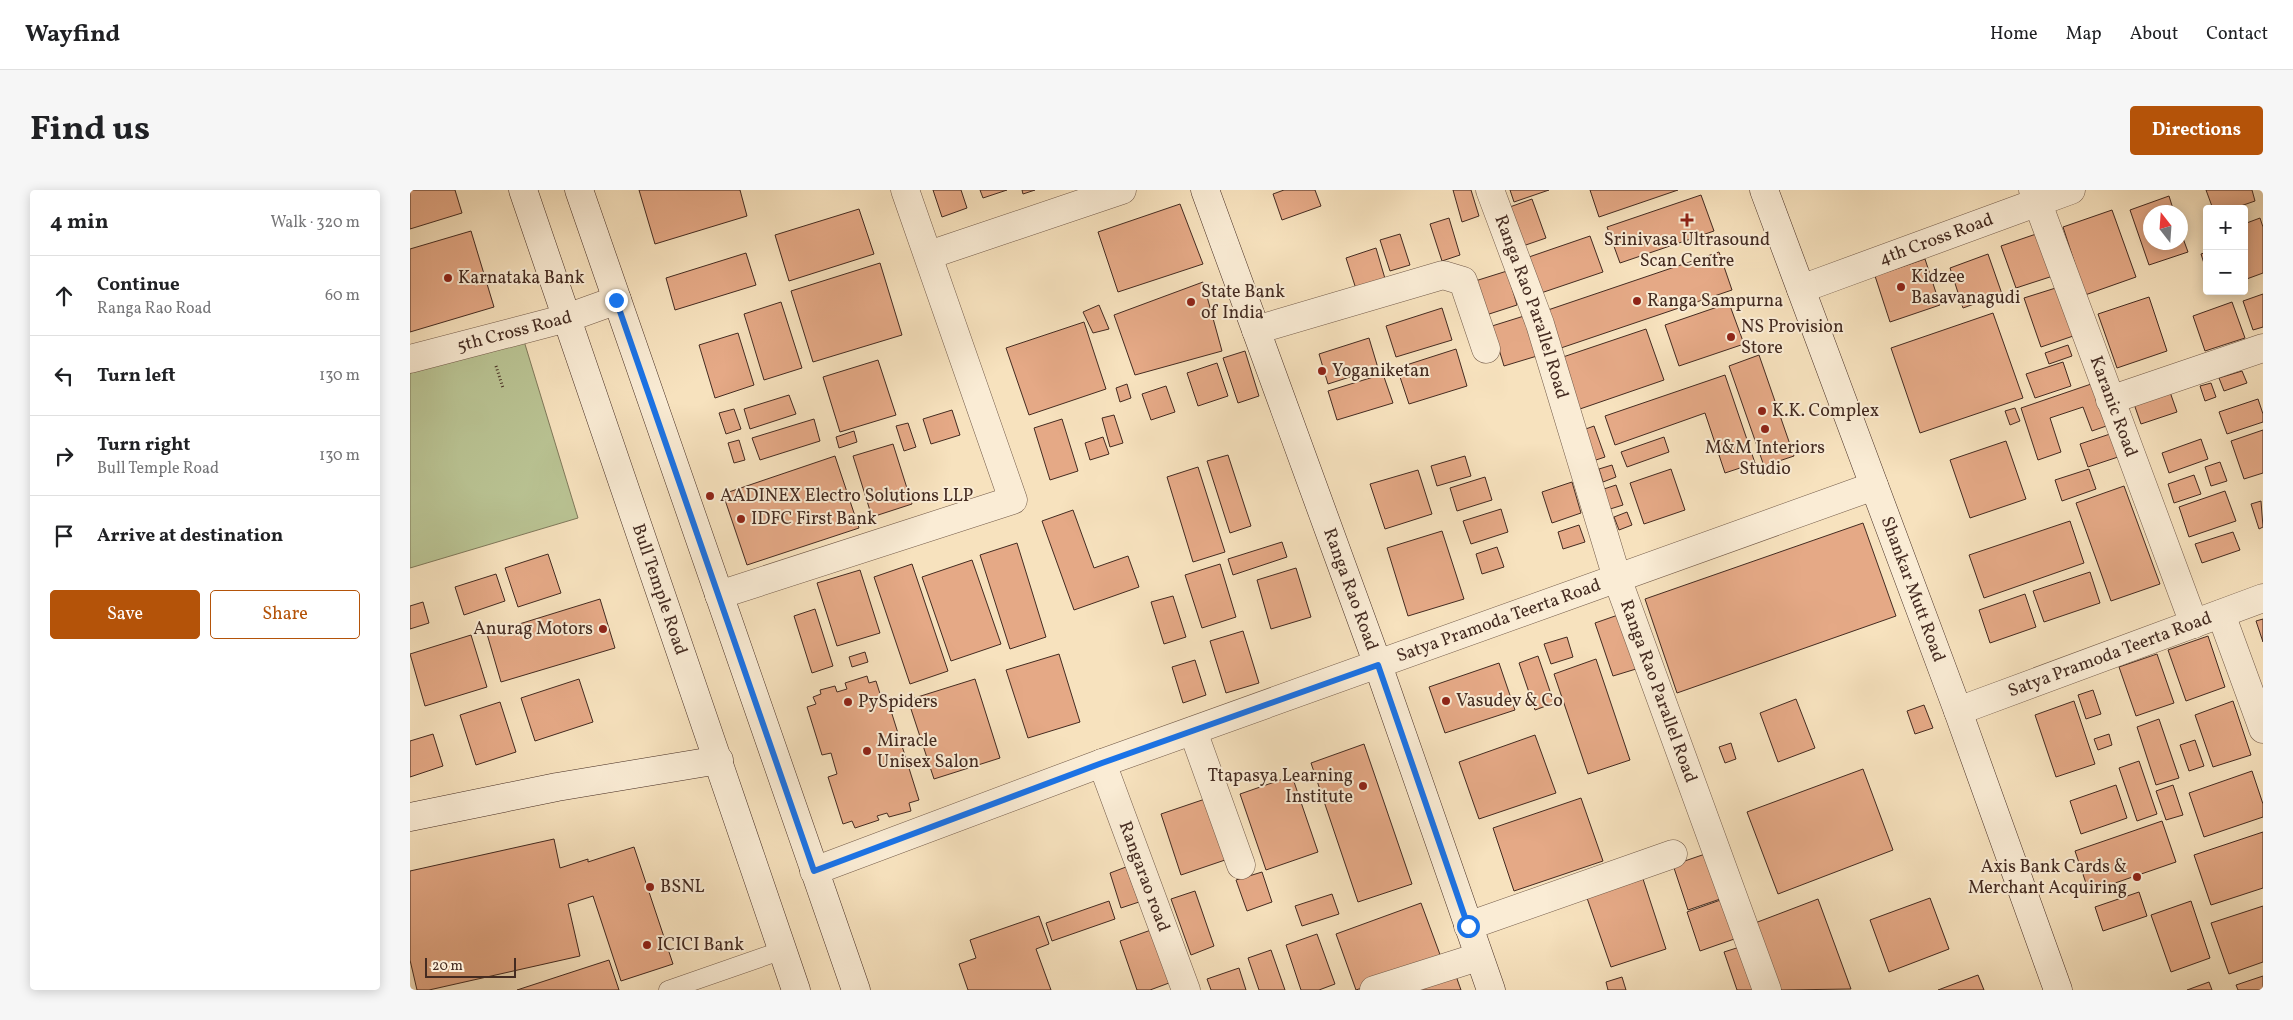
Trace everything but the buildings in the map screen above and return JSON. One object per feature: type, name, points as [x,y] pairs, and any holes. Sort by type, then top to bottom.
[{"type":"street","name":"Bull Temple Road","points":[[524,190],[784,950],[796,990]]},
{"type":"street","points":[[579,190],[856,990]]},
{"type":"street","points":[[719,595],[1013,500],[905,190]]},
{"type":"street","points":[[929,255],[1122,190]]},
{"type":"street","name":"Ranga Rao Road","points":[[1205,190],[1279,399],[1378,665],[1491,990]]},
{"type":"street","name":"Ranga Rao Parallel Road","points":[[1490,190],[1540,324],[1617,578],[1767,990]]},
{"type":"street","name":"Shankar Mutt Road","points":[[1764,190],[1958,711],[2058,990]]},
{"type":"street","name":"4th Cross Road","points":[[1801,289],[2035,196],[2071,190]]},
{"type":"street","name":"Karanic Road","points":[[2035,196],[2194,624]]},
{"type":"street","points":[[1256,330],[1443,275],[1463,281],[1486,349]]},
{"type":"street","name":"5th Cross Road","points":[[410,359],[567,318],[616,300]]},
{"type":"street","points":[[2110,400],[2263,348]]},
{"type":"street","name":"Satya Pramoda Teerta Road","points":[[814,871],[1102,763],[1874,486]]},
{"type":"street","name":"Satya Pramoda Teerta Road","points":[[1958,711],[2263,598]]},
{"type":"street","points":[[2221,614],[2263,729]]},
{"type":"street","points":[[1193,731],[1241,865]]},
{"type":"street","points":[[410,817],[557,788],[719,760]]},
{"type":"street","name":"Rangarao road","points":[[1102,763],[1186,990]]},
{"type":"street","points":[[1468,926],[1673,854]]},
{"type":"street","points":[[1374,990],[1478,957]]},
{"type":"lane","points":[[668,990],[784,950]]},
{"type":"green space","points":[[524,341],[578,518],[410,568],[410,373]]},
{"type":"place","name":"Srinivasa Ultrasound Scan Centre","points":[[1687,220]]},
{"type":"place","name":"Karnataka Bank","points":[[448,278]]},
{"type":"place","name":"Kidzee Basavanagudi","points":[[1901,287]]},
{"type":"place","name":"Ranga Sampurna","points":[[1637,301]]},
{"type":"place","name":"State Bank of India","points":[[1191,302]]},
{"type":"place","name":"NS Provision Store","points":[[1731,337]]},
{"type":"place","name":"Yoganiketan","points":[[1322,371]]},
{"type":"place","name":"K.K. Complex","points":[[1762,411]]},
{"type":"place","name":"M&M Interiors Studio","points":[[1765,429]]},
{"type":"place","name":"AADINEX Electro Solutions LLP","points":[[710,496]]},
{"type":"place","name":"IDFC First Bank","points":[[741,519]]},
{"type":"place","name":"Anurag Motors","points":[[603,629]]},
{"type":"place","name":"Vasudev & Co","points":[[1446,701]]},
{"type":"place","name":"PySpiders","points":[[848,702]]},
{"type":"place","name":"Miracle Unisex Salon","points":[[867,751]]},
{"type":"place","name":"Ttapasya Learning Institute","points":[[1363,786]]},
{"type":"place","name":"Axis Bank Cards & Merchant Acquiring","points":[[2137,877]]},
{"type":"place","name":"BSNL","points":[[650,887]]},
{"type":"place","name":"ICICI Bank","points":[[647,945]]},
{"type":"route","points":[[616,300],[814,871],[1102,763],[1378,665],[1468,926]]}]
